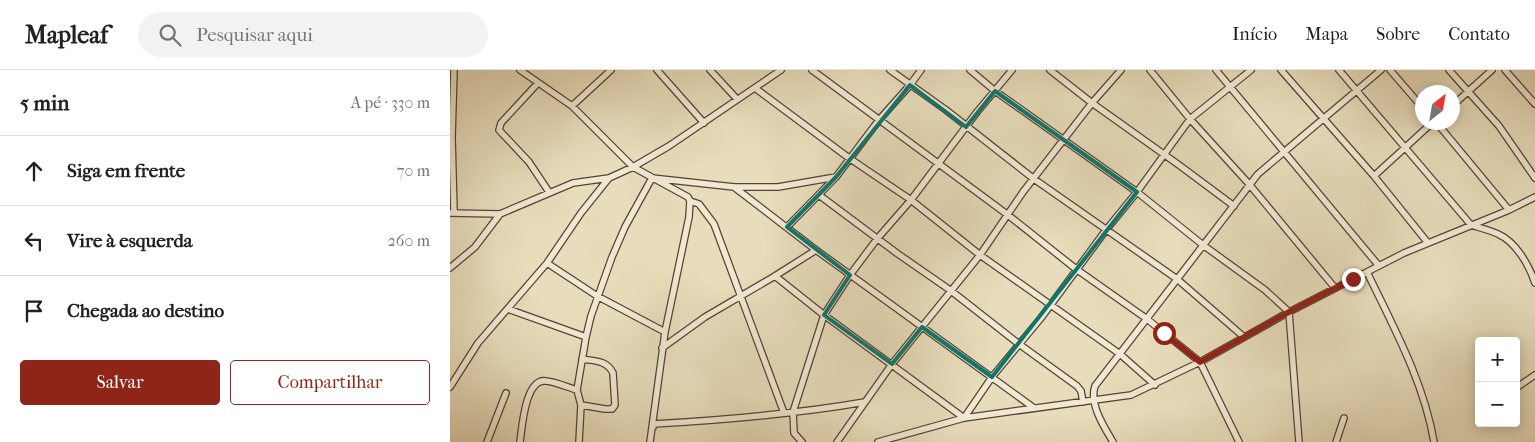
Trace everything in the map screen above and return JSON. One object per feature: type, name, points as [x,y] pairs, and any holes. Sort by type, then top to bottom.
[{"type":"street","points":[[454,70],[452,212],[500,214],[549,192],[580,182],[609,178],[633,167],[704,123],[777,71]]},
{"type":"street","points":[[520,70],[529,72],[538,83],[572,106],[633,167],[683,192],[690,201],[689,217],[662,348],[656,389],[652,442]]},
{"type":"street","points":[[572,106],[611,70]]},
{"type":"street","points":[[657,70],[704,123]]},
{"type":"street","points":[[710,70],[737,99]]},
{"type":"street","points":[[812,70],[1008,215],[1076,269],[1147,319],[1200,362],[1238,442]]},
{"type":"street","points":[[890,70],[1034,179],[1176,279],[1244,336]]},
{"type":"street","points":[[787,227],[836,177],[878,120],[921,70]]},
{"type":"street","points":[[970,70],[995,91],[1137,192],[1202,245],[1265,290],[1289,312],[1299,442]]},
{"type":"street","points":[[802,442],[794,433],[793,412],[824,315],[850,274],[911,200],[1012,70]]},
{"type":"street","points":[[1050,70],[1092,103],[1234,206]]},
{"type":"street","points":[[837,442],[892,364],[980,255],[1034,179],[1092,103],[1121,70]]},
{"type":"street","points":[[1150,70],[1190,119],[1249,184],[1335,288]]},
{"type":"street","points":[[1216,70],[1379,266]]},
{"type":"street","points":[[964,418],[992,377],[1050,306],[1190,119],[1250,70]]},
{"type":"street","points":[[1281,70],[1374,176],[1428,243]]},
{"type":"street","points":[[1339,70],[1471,226],[1497,233],[1516,248],[1533,276],[1535,283]]},
{"type":"street","points":[[1113,442],[1102,424],[1094,400],[1095,386],[1258,174],[1380,70]]},
{"type":"street","points":[[1390,70],[1415,99]]},
{"type":"street","points":[[1449,70],[1498,126],[1535,178]]},
{"type":"street","points":[[1460,99],[1492,70]]},
{"type":"street","points":[[1505,70],[1535,104]]},
{"type":"street","points":[[538,83],[501,123],[499,130],[529,162],[549,192]]},
{"type":"street","points":[[755,88],[849,158],[911,200],[980,255],[1120,354],[1154,385]]},
{"type":"street","points":[[1374,176],[1425,130]]},
{"type":"street","points":[[1441,130],[1509,210]]},
{"type":"street","points":[[652,178],[734,187],[785,186],[836,177]]},
{"type":"street","points":[[450,387],[478,342],[547,263],[581,213],[609,178]]},
{"type":"street","points":[[579,442],[582,405],[577,390],[586,337],[597,296],[625,227],[652,178]]},
{"type":"street","points":[[734,187],[816,250],[1034,408]]},
{"type":"street","points":[[819,195],[1078,386],[1081,391],[1082,402]]},
{"type":"street","points":[[878,442],[964,418],[1131,395],[1200,362],[1244,336],[1379,266],[1428,243],[1509,210],[1535,196]]},
{"type":"street","points":[[690,201],[699,204],[710,218],[742,295],[784,412]]},
{"type":"street","points":[[450,268],[475,247],[500,214]]},
{"type":"street","points":[[662,348],[705,317],[816,250]]},
{"type":"street","points":[[547,263],[597,296],[665,332]]},
{"type":"street","points":[[1367,272],[1403,346],[1427,410],[1434,442]]},
{"type":"street","points":[[775,276],[824,315],[964,418]]},
{"type":"street","points":[[508,309],[586,337]]},
{"type":"street","points":[[582,359],[598,361],[611,369],[613,373],[615,405],[614,408],[609,409],[582,405]]},
{"type":"street","points":[[1520,385],[1535,375]]},
{"type":"street","points":[[520,442],[529,395],[536,384],[547,380],[577,390]]},
{"type":"street","points":[[487,442],[506,393]]},
{"type":"street","points":[[653,424],[718,420],[865,402]]},
{"type":"street","points":[[1336,442],[1344,418]]},
{"type":"highlighted area","points":[[910,85],[966,127],[995,91],[1137,192],[992,377],[922,327],[892,364],[824,315],[850,275],[787,227],[836,177]]},
{"type":"route","points":[[1164,333],[1200,362],[1244,336],[1353,279]]}]
